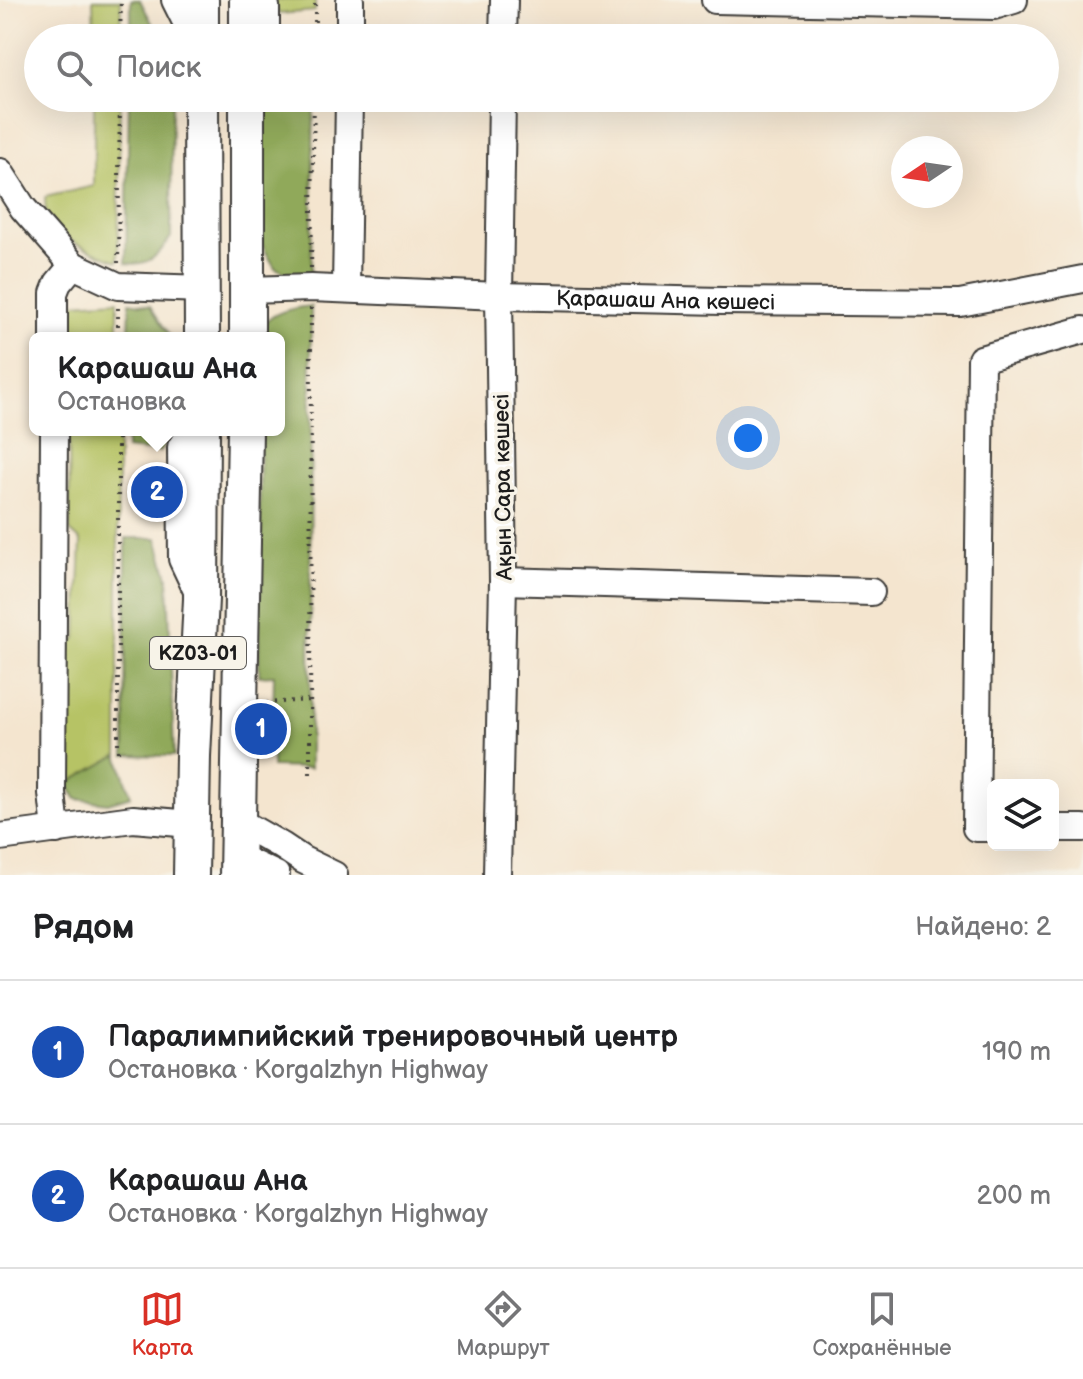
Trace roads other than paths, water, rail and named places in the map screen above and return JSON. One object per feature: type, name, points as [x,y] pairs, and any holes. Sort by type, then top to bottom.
[{"type":"main road","points":[[201,0],[201,24]]},
{"type":"main road","points":[[247,0],[247,24]]},
{"type":"main road","points":[[201,112],[202,332]]},
{"type":"main road","points":[[247,112],[247,332]]},
{"type":"main road","name":"KZ03-01","points":[[191,875],[201,599],[202,436]]},
{"type":"main road","name":"KZ03-01","points":[[238,866],[245,436]]},
{"type":"main road","points":[[191,824],[238,821]]},
{"type":"main road","points":[[191,824],[238,866]]},
{"type":"street","points":[[175,0],[187,24]]},
{"type":"street","points":[[262,0],[266,6],[266,24]]},
{"type":"street","points":[[350,0],[350,24]]},
{"type":"street","points":[[503,24],[504,0]]},
{"type":"street","points":[[715,0],[994,6],[1014,0]]},
{"type":"street","points":[[247,135],[258,112]]},
{"type":"street","points":[[346,288],[349,112]]},
{"type":"street","name":"Ақын Сара көшесі","points":[[497,875],[503,581],[499,296],[502,112]]},
{"type":"street","points":[[0,172],[23,208],[73,265],[118,286],[203,289]]},
{"type":"street","points":[[54,332],[54,293],[73,265]]},
{"type":"street","name":"Қарашаш Ана көшесі","points":[[248,290],[346,288],[499,296],[960,303],[1083,279]]},
{"type":"street","points":[[987,828],[976,828],[981,359],[1083,330]]},
{"type":"street","points":[[54,436],[52,793],[56,830]]},
{"type":"street","points":[[189,436],[181,447],[182,559],[201,599]]},
{"type":"street","points":[[503,581],[871,592]]},
{"type":"street","points":[[0,837],[133,819],[191,824]]},
{"type":"street","points":[[238,821],[334,875]]},
{"type":"street","points":[[1059,828],[1083,828]]},
{"type":"street","points":[[238,866],[276,875]]},
{"type":"place","name":"Карашаш Ана","points":[[157,492]]},
{"type":"place","name":"Паралимпийский тренировочный центр","points":[[261,729]]}]
